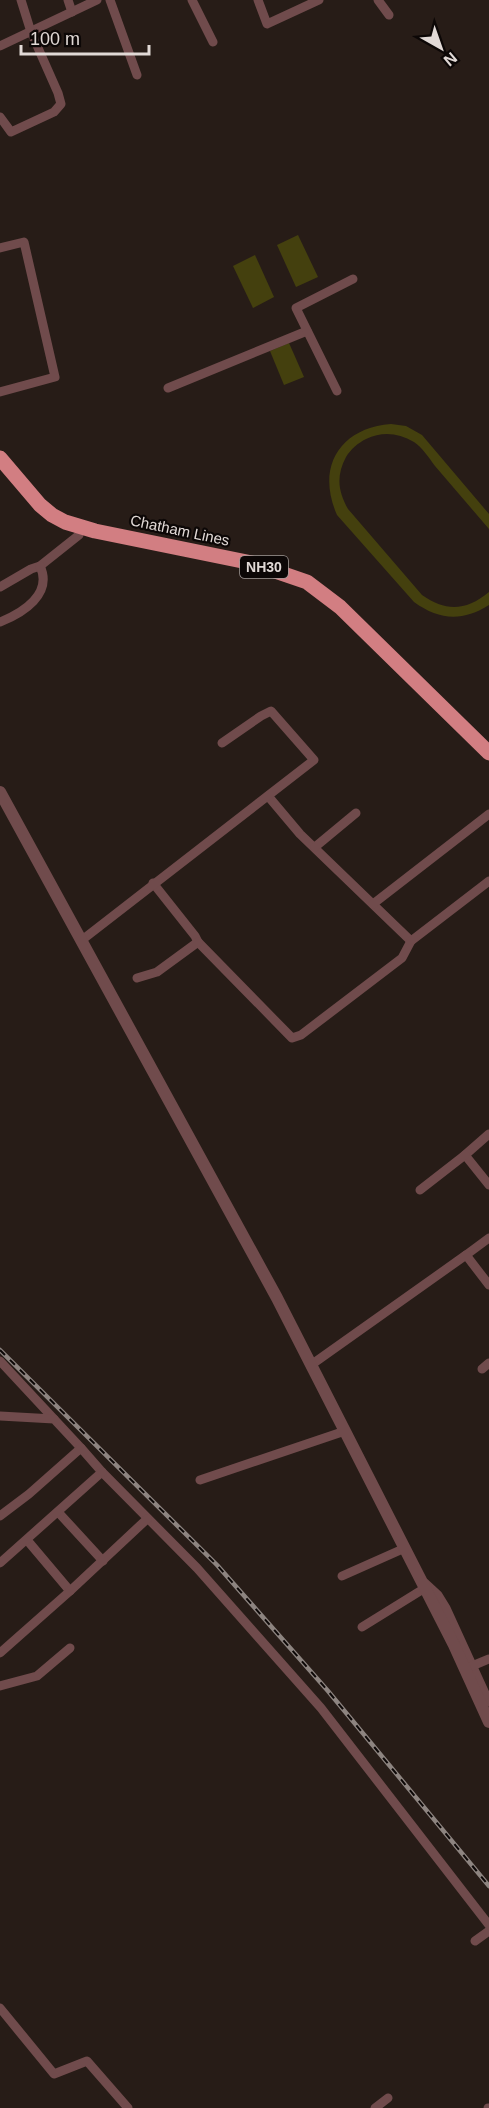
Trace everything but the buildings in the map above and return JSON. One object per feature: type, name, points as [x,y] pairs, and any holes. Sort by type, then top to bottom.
[{"type":"highway","name":"Chatham Lines","points":[[0,458],[40,505],[65,522],[95,531],[252,563],[307,582],[340,607],[489,753]]},
{"type":"highway","name":"Chatham Lines","points":[[0,471],[42,518],[55,526],[79,535],[255,573],[278,579],[304,590],[328,608],[489,764]]},
{"type":"street","points":[[0,117],[10,132],[54,112],[61,104],[31,32],[21,0]]},
{"type":"street","points":[[68,0],[72,12]]},
{"type":"street","points":[[0,46],[98,0]]},
{"type":"street","points":[[110,0],[137,75]]},
{"type":"street","points":[[192,0],[213,42]]},
{"type":"street","points":[[258,0],[267,24],[319,0]]},
{"type":"street","points":[[378,0],[388,15]]},
{"type":"street","points":[[0,248],[24,242],[55,377],[0,392]]},
{"type":"street","points":[[337,391],[296,308],[353,279]]},
{"type":"street","points":[[168,387],[308,331]]},
{"type":"street","points":[[0,587],[40,566],[79,535]]},
{"type":"street","points":[[0,622],[35,602],[39,596],[43,574],[40,566]]},
{"type":"street","points":[[82,940],[314,760],[271,711],[222,744]]},
{"type":"street","points":[[0,792],[277,1298],[454,1645],[489,1722]]},
{"type":"street","points":[[268,796],[300,834],[411,941]]},
{"type":"street","points":[[315,847],[356,813]]},
{"type":"street","points":[[373,904],[489,814]]},
{"type":"street","points":[[153,883],[198,942],[292,1038],[302,1035],[402,958],[411,941],[489,880]]},
{"type":"street","points":[[137,978],[157,972],[198,942]]},
{"type":"street","points":[[420,1190],[489,1134]]},
{"type":"street","points":[[465,1155],[489,1185]]},
{"type":"street","points":[[311,1365],[489,1238]]},
{"type":"street","points":[[466,1255],[489,1285]]},
{"type":"street","points":[[0,1360],[102,1472],[197,1568],[321,1708],[489,1925]]},
{"type":"street","points":[[0,1416],[54,1419]]},
{"type":"street","points":[[200,1480],[345,1431]]},
{"type":"street","points":[[0,1516],[81,1448]]},
{"type":"street","points":[[0,1563],[102,1472]]},
{"type":"street","points":[[58,1512],[103,1561]]},
{"type":"street","points":[[0,1653],[147,1519]]},
{"type":"street","points":[[27,1540],[70,1591]]},
{"type":"street","points":[[342,1576],[405,1548]]},
{"type":"street","points":[[362,1627],[422,1582]]},
{"type":"street","points":[[422,1582],[438,1595],[447,1608],[488,1699]]},
{"type":"street","points":[[0,1686],[37,1676],[70,1648]]},
{"type":"street","points":[[472,1666],[489,1659]]},
{"type":"street","points":[[475,1941],[489,1931]]},
{"type":"street","points":[[0,2008],[4,2018],[54,2074],[87,2061],[128,2108]]},
{"type":"street","points":[[375,2108],[388,2098]]},
{"type":"shaded area","points":[[298,235],[318,277],[296,287],[277,245]]},
{"type":"shaded area","points":[[255,255],[274,297],[253,308],[233,266]]},
{"type":"shaded area","points":[[289,343],[304,377],[284,385],[270,351]]},
{"type":"shaded area","points":[[391,424],[406,426],[422,435],[489,514],[489,529],[420,447],[396,435],[372,436],[357,444],[348,454],[341,471],[340,490],[348,509],[422,595],[439,604],[456,607],[472,603],[489,592],[489,605],[469,614],[451,617],[423,608],[414,602],[337,515],[331,498],[329,482],[331,467],[337,453],[358,433],[373,427]]},
{"type":"railway","points":[[0,1350],[217,1565],[328,1691],[489,1886]]}]
